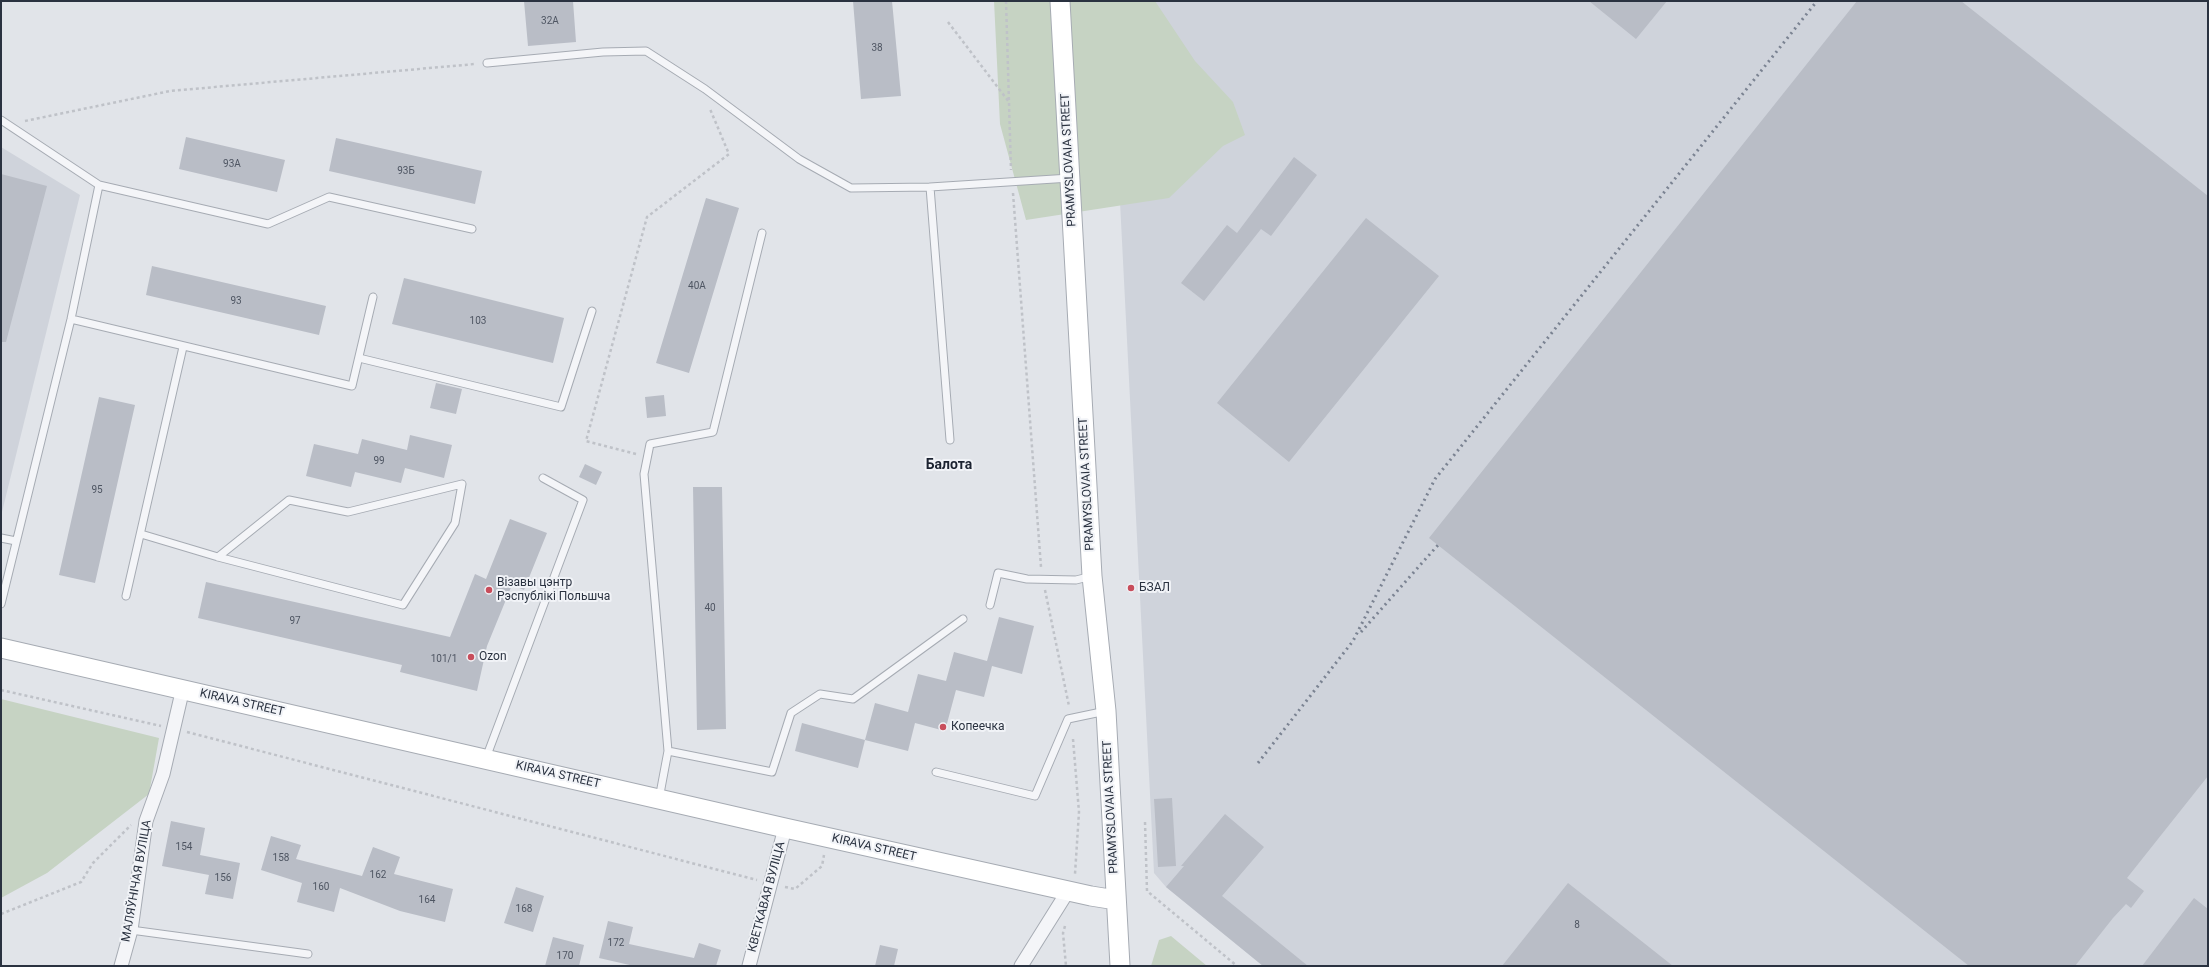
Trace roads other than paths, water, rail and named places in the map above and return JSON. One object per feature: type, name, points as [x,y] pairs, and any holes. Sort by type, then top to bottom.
[{"type":"main road","name":"PRAMYSLOVAIA STREET","points":[[1060,1],[1092,576],[1106,711],[1120,966]]},
{"type":"main road","name":"KIRAVA STREET","points":[[1,648],[183,688],[785,828],[1116,900]]},
{"type":"street","name":"МАЛЯЎНІЧАЯ ВУЛІЦА","points":[[121,966],[131,930],[146,821],[164,774],[183,688]]},
{"type":"street","name":"КВЕТКАВАЯ ВУЛІЦА","points":[[749,966],[785,828]]},
{"type":"street","points":[[1021,966],[1070,891]]},
{"type":"lane","points":[[487,64],[603,52],[646,51],[705,89],[799,159],[851,188],[930,187],[1012,180],[1070,178]]},
{"type":"lane","points":[[1,120],[99,185],[268,224],[329,197],[472,229]]},
{"type":"lane","points":[[1,604],[71,319],[99,185]]},
{"type":"lane","points":[[930,187],[950,440]]},
{"type":"lane","points":[[659,799],[668,751],[644,474],[650,444],[713,432],[762,233]]},
{"type":"lane","points":[[71,319],[183,347],[352,386],[373,297]]},
{"type":"lane","points":[[359,358],[561,408],[592,311]]},
{"type":"lane","points":[[126,596],[183,347]]},
{"type":"lane","points":[[486,758],[583,500],[543,478]]},
{"type":"lane","points":[[141,534],[218,557],[404,605],[455,523],[462,484],[348,512],[289,500],[218,557]]},
{"type":"lane","points":[[1,538],[16,541]]},
{"type":"lane","points":[[990,605],[998,573],[1027,579],[1076,580],[1092,576]]},
{"type":"lane","points":[[668,751],[772,772],[791,713],[820,694],[853,699],[963,619]]},
{"type":"lane","points":[[936,772],[1035,796],[1068,719],[1106,711]]},
{"type":"lane","points":[[131,930],[308,954]]},
{"type":"railway","points":[[1258,763],[1353,641],[1435,479],[1817,1]]},
{"type":"railway","points":[[1361,632],[1438,545]]},
{"type":"place","name":"БЗАЛ","points":[[1131,588]]},
{"type":"place","name":"Візавы цэнтр Рэспублікі Польшча","points":[[489,590]]},
{"type":"place","name":"Ozon","points":[[471,657]]},
{"type":"place","name":"Копеечка","points":[[943,727]]},
{"type":"district","name":"Балота","points":[[949,465]]}]
